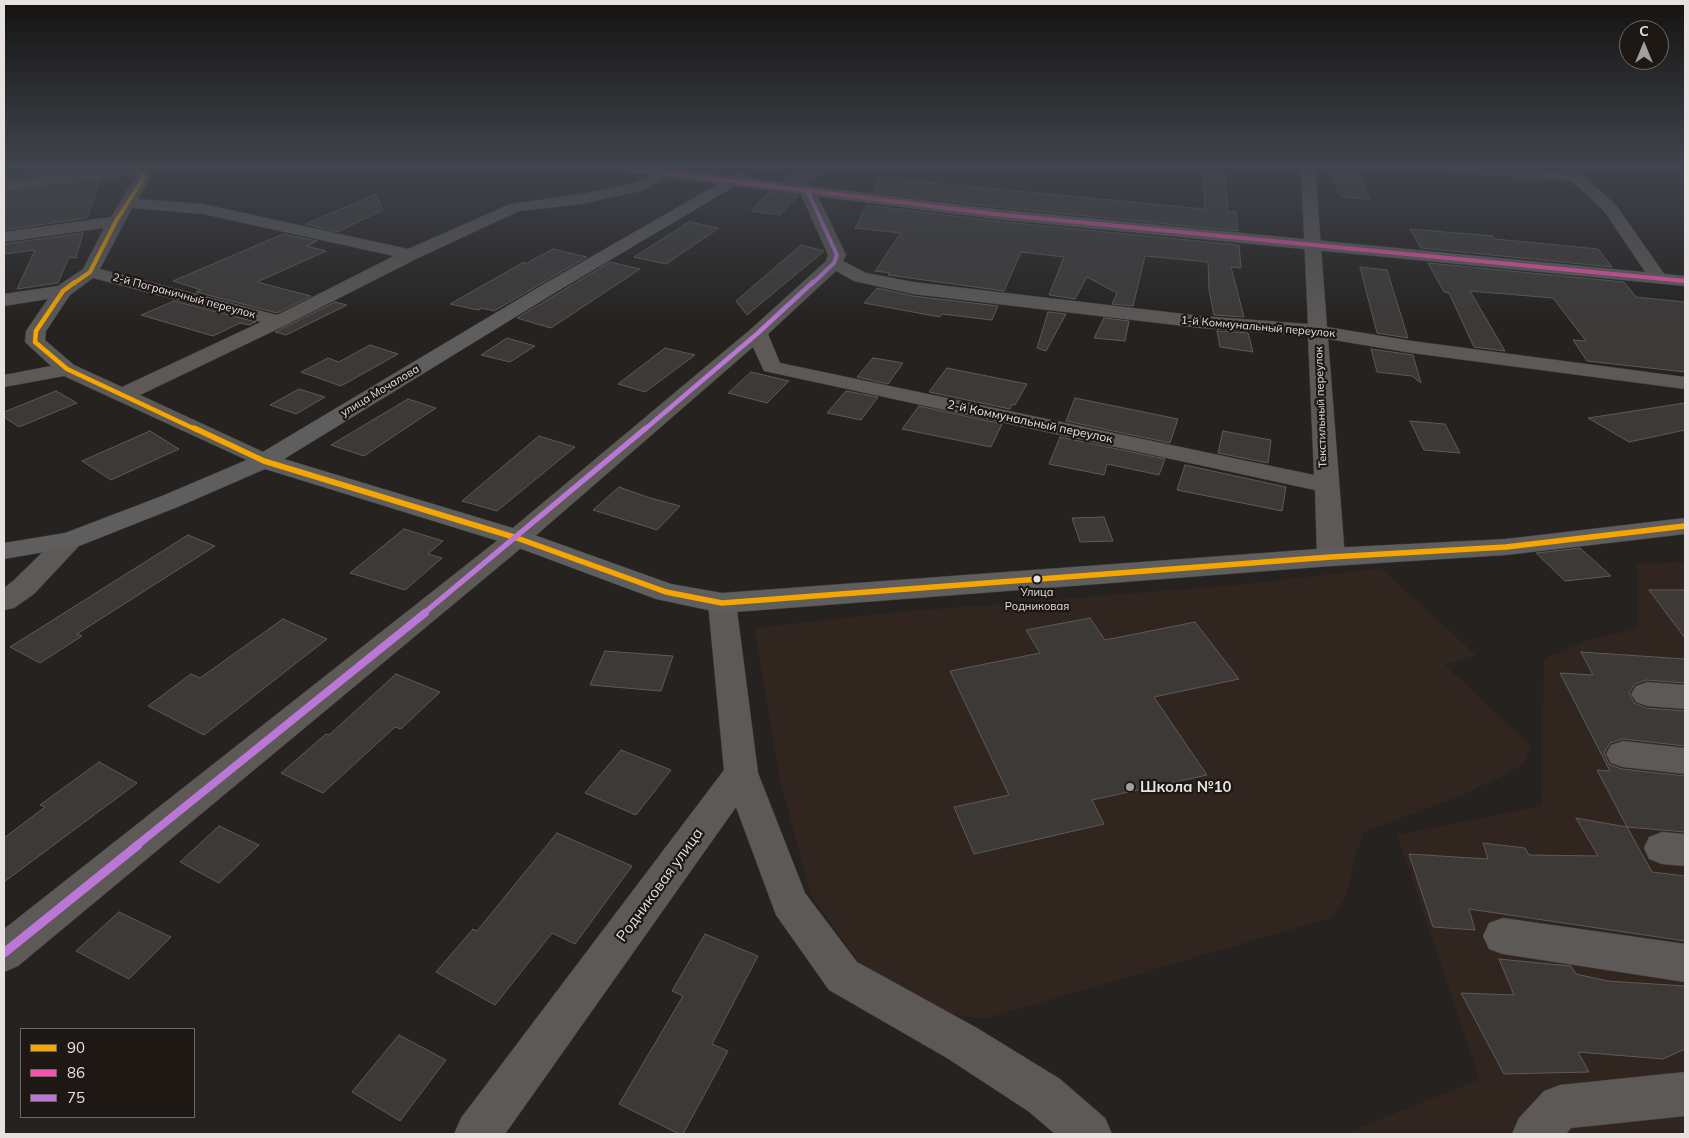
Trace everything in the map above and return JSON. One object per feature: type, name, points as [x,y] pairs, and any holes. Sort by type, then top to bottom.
[{"type":"street","points":[[252,220],[410,255]]},
{"type":"street","points":[[122,394],[279,321],[410,255],[487,220]]},
{"type":"street","name":"улица Мочалова","points":[[4,601],[24,587],[70,540],[171,501],[264,461],[550,288],[668,220]]},
{"type":"street","points":[[4,953],[517,538],[758,333],[834,263],[838,255],[821,220]]},
{"type":"street","points":[[1058,220],[1685,281]]},
{"type":"street","name":"Текстильный переулок","points":[[1312,220],[1330,557]]},
{"type":"street","points":[[1618,220],[1658,278]]},
{"type":"street","points":[[4,237],[116,221]]},
{"type":"street","points":[[116,221],[90,272],[63,291],[36,331],[35,342],[67,369],[264,461],[517,538],[666,592],[722,603],[1330,557],[1506,547],[1685,527]]},
{"type":"street","name":"1-й Коммунальный переулок","points":[[834,263],[860,277],[913,288],[1201,322],[1318,330],[1412,348],[1685,383]]},
{"type":"street","name":"2-й Пограничный переулок","points":[[90,272],[279,321]]},
{"type":"street","points":[[4,300],[63,291]]},
{"type":"street","name":"2-й Коммунальный переулок","points":[[758,333],[771,367],[1325,485]]},
{"type":"street","points":[[4,381],[67,369]]},
{"type":"street","points":[[4,551],[70,540]]},
{"type":"street","points":[[722,603],[741,773],[790,903],[843,976],[962,1043],[1044,1095],[1089,1134]]},
{"type":"street","points":[[1648,694],[1685,697]]},
{"type":"street","points":[[1623,754],[1685,761]]},
{"type":"street","name":"Родниковая улица","points":[[477,1134],[741,773]]},
{"type":"street","points":[[1504,936],[1685,963]]},
{"type":"street","points":[[1535,1134],[1560,1107],[1685,1094]]},
{"type":"shaded area","points":[[1685,562],[1685,1134],[1344,1134],[1480,1079],[1397,835],[1541,806],[1544,659],[1585,641],[1639,628],[1637,564]]},
{"type":"shaded area","name":"Школа №10","points":[[1381,568],[1476,655],[1445,665],[1530,745],[1526,762],[1509,773],[1460,796],[1364,832],[1354,861],[1347,894],[1334,917],[984,1019],[953,1015],[867,974],[810,894],[780,779],[754,628],[899,612],[1247,584]]},
{"type":"building","points":[[4,220],[72,220],[4,230]]},
{"type":"building","points":[[314,220],[362,220],[337,232],[305,224]]},
{"type":"building","points":[[859,220],[988,220],[1239,245],[1241,268],[1231,267],[1244,317],[1214,315],[1209,290],[1208,262],[1145,256],[1133,306],[1112,304],[1117,293],[1087,277],[1075,299],[1049,295],[1064,257],[1021,252],[1004,291],[888,275],[890,273],[875,271],[901,233],[855,228]]},
{"type":"building","points":[[1128,220],[1237,220],[1238,231]]},
{"type":"building","points":[[689,222],[719,228],[666,264],[634,257]]},
{"type":"building","points":[[1410,229],[1493,236],[1495,239],[1598,249],[1612,267],[1421,248]]},
{"type":"building","points":[[83,233],[76,258],[69,257],[58,283],[17,289],[35,250],[4,254],[4,244]]},
{"type":"building","points":[[283,234],[317,241],[307,246],[326,251],[257,282],[311,296],[277,313],[196,292],[201,290],[173,281]]},
{"type":"building","points":[[801,245],[824,251],[747,315],[736,301]]},
{"type":"building","points":[[553,249],[587,257],[494,311],[482,308],[478,310],[450,304],[524,262],[525,264]]},
{"type":"building","points":[[610,262],[640,269],[551,328],[517,318]]},
{"type":"building","points":[[1428,263],[1624,282],[1636,297],[1685,302],[1685,372],[1587,361],[1573,340],[1586,341],[1553,298],[1470,291],[1505,351],[1474,347],[1449,293],[1444,292]]},
{"type":"building","points":[[1360,267],[1387,270],[1408,338],[1377,333]]},
{"type":"building","points":[[877,288],[913,296],[998,306],[992,320],[942,314],[940,317],[864,303]]},
{"type":"building","points":[[174,301],[256,322],[249,325],[240,323],[213,336],[141,315]]},
{"type":"building","points":[[335,302],[347,305],[286,335],[275,332]]},
{"type":"building","points":[[1048,312],[1066,314],[1046,351],[1037,348]]},
{"type":"building","points":[[1104,318],[1129,321],[1125,341],[1094,338]]},
{"type":"building","points":[[1217,331],[1248,333],[1253,352],[1220,347]]},
{"type":"building","points":[[507,338],[535,346],[510,362],[481,355]]},
{"type":"building","points":[[370,345],[398,354],[341,386],[301,372],[328,358],[339,362]]},
{"type":"building","points":[[665,348],[695,355],[645,392],[618,384]]},
{"type":"building","points":[[1371,349],[1413,355],[1421,383],[1412,376],[1377,372]]},
{"type":"building","points":[[873,358],[903,363],[888,384],[857,377]]},
{"type":"building","points":[[947,368],[1027,384],[1015,405],[1012,404],[1010,409],[929,392]]},
{"type":"building","points":[[751,372],[789,381],[767,403],[728,393]]},
{"type":"building","points":[[299,389],[325,397],[296,414],[270,405]]},
{"type":"building","points":[[56,391],[77,403],[19,427],[4,417],[4,412]]},
{"type":"building","points":[[846,391],[878,397],[861,420],[827,413]]},
{"type":"building","points":[[1075,398],[1178,419],[1170,443],[1066,421]]},
{"type":"building","points":[[408,399],[436,408],[364,456],[331,445]]},
{"type":"building","points":[[1685,403],[1685,430],[1629,442],[1588,418]]},
{"type":"building","points":[[919,406],[1002,424],[991,447],[902,429]]},
{"type":"building","points":[[1410,421],[1445,424],[1460,453],[1424,450]]},
{"type":"building","points":[[150,431],[179,449],[111,480],[82,461]]},
{"type":"building","points":[[1223,431],[1271,440],[1268,463],[1218,453]]},
{"type":"building","points":[[539,436],[575,447],[497,511],[462,501]]},
{"type":"building","points":[[1060,437],[1165,459],[1159,475],[1107,464],[1104,475],[1049,464]]},
{"type":"building","points":[[1185,465],[1286,487],[1282,511],[1177,490]]},
{"type":"building","points":[[619,487],[680,506],[657,530],[593,510]]},
{"type":"building","points":[[1104,517],[1113,541],[1080,542],[1072,518]]},
{"type":"building","points":[[404,529],[443,541],[428,554],[442,558],[405,590],[350,573]]},
{"type":"building","points":[[188,535],[215,546],[77,634],[82,636],[40,663],[10,647]]},
{"type":"building","points":[[1580,548],[1611,576],[1565,581],[1536,553]]},
{"type":"building","points":[[1649,590],[1685,590],[1685,638]]},
{"type":"building","points":[[1090,618],[1105,640],[1195,622],[1239,679],[1154,697],[1207,775],[1092,800],[1104,824],[974,854],[954,807],[1009,795],[950,671],[1040,653],[1026,630]]},
{"type":"building","points":[[283,619],[327,639],[204,735],[148,706],[191,674],[200,678]]},
{"type":"building","points":[[605,651],[673,656],[661,691],[590,685]]},
{"type":"building","points":[[1581,652],[1685,659],[1685,683],[1646,680],[1635,684],[1629,693],[1634,703],[1646,708],[1685,711],[1685,746],[1623,739],[1610,743],[1604,753],[1609,764],[1622,769],[1685,776],[1685,832],[1627,827],[1597,770],[1610,771],[1560,673],[1593,675]]},
{"type":"building","points":[[396,674],[440,692],[401,729],[395,727],[323,793],[281,773],[326,734],[329,735]]},
{"type":"building","points":[[621,750],[671,770],[636,815],[585,793]]},
{"type":"building","points":[[99,762],[137,783],[4,882],[4,838],[45,807],[40,805]]},
{"type":"building","points":[[1576,818],[1627,827],[1652,872],[1685,876],[1685,941],[1469,909],[1475,930],[1433,927],[1409,854],[1488,859],[1483,843],[1525,848],[1529,855],[1598,856]]},
{"type":"building","points":[[219,826],[259,845],[219,883],[180,862]]},
{"type":"building","points":[[557,833],[632,866],[575,944],[552,933],[495,1005],[436,972],[473,929],[477,931]]},
{"type":"building","points":[[119,912],[171,937],[129,979],[76,951]]},
{"type":"building","points":[[705,934],[758,956],[712,1044],[728,1051],[683,1134],[679,1134],[619,1104],[683,996],[672,991]]},
{"type":"building","points":[[1499,959],[1571,966],[1576,974],[1608,981],[1685,986],[1685,1049],[1663,1059],[1578,1052],[1589,1072],[1504,1074],[1461,993],[1514,995]]},
{"type":"building","points":[[399,1035],[446,1060],[400,1121],[352,1092]]},
{"type":"transit line","name":"90","points":[[117,220],[90,272],[63,291],[36,331],[35,342],[67,369],[264,461],[517,538],[666,592],[722,603],[1331,557],[1506,547],[1685,526]]},
{"type":"transit line","name":"75","points":[[4,953],[517,538],[758,333],[834,263],[837,255],[821,220]]},
{"type":"transit line","name":"86","points":[[1058,220],[1685,281]]},
{"type":"place","name":"Улица Родниковая","points":[[1037,579]]},
{"type":"place","name":"Школа №10","points":[[1130,787]]}]
